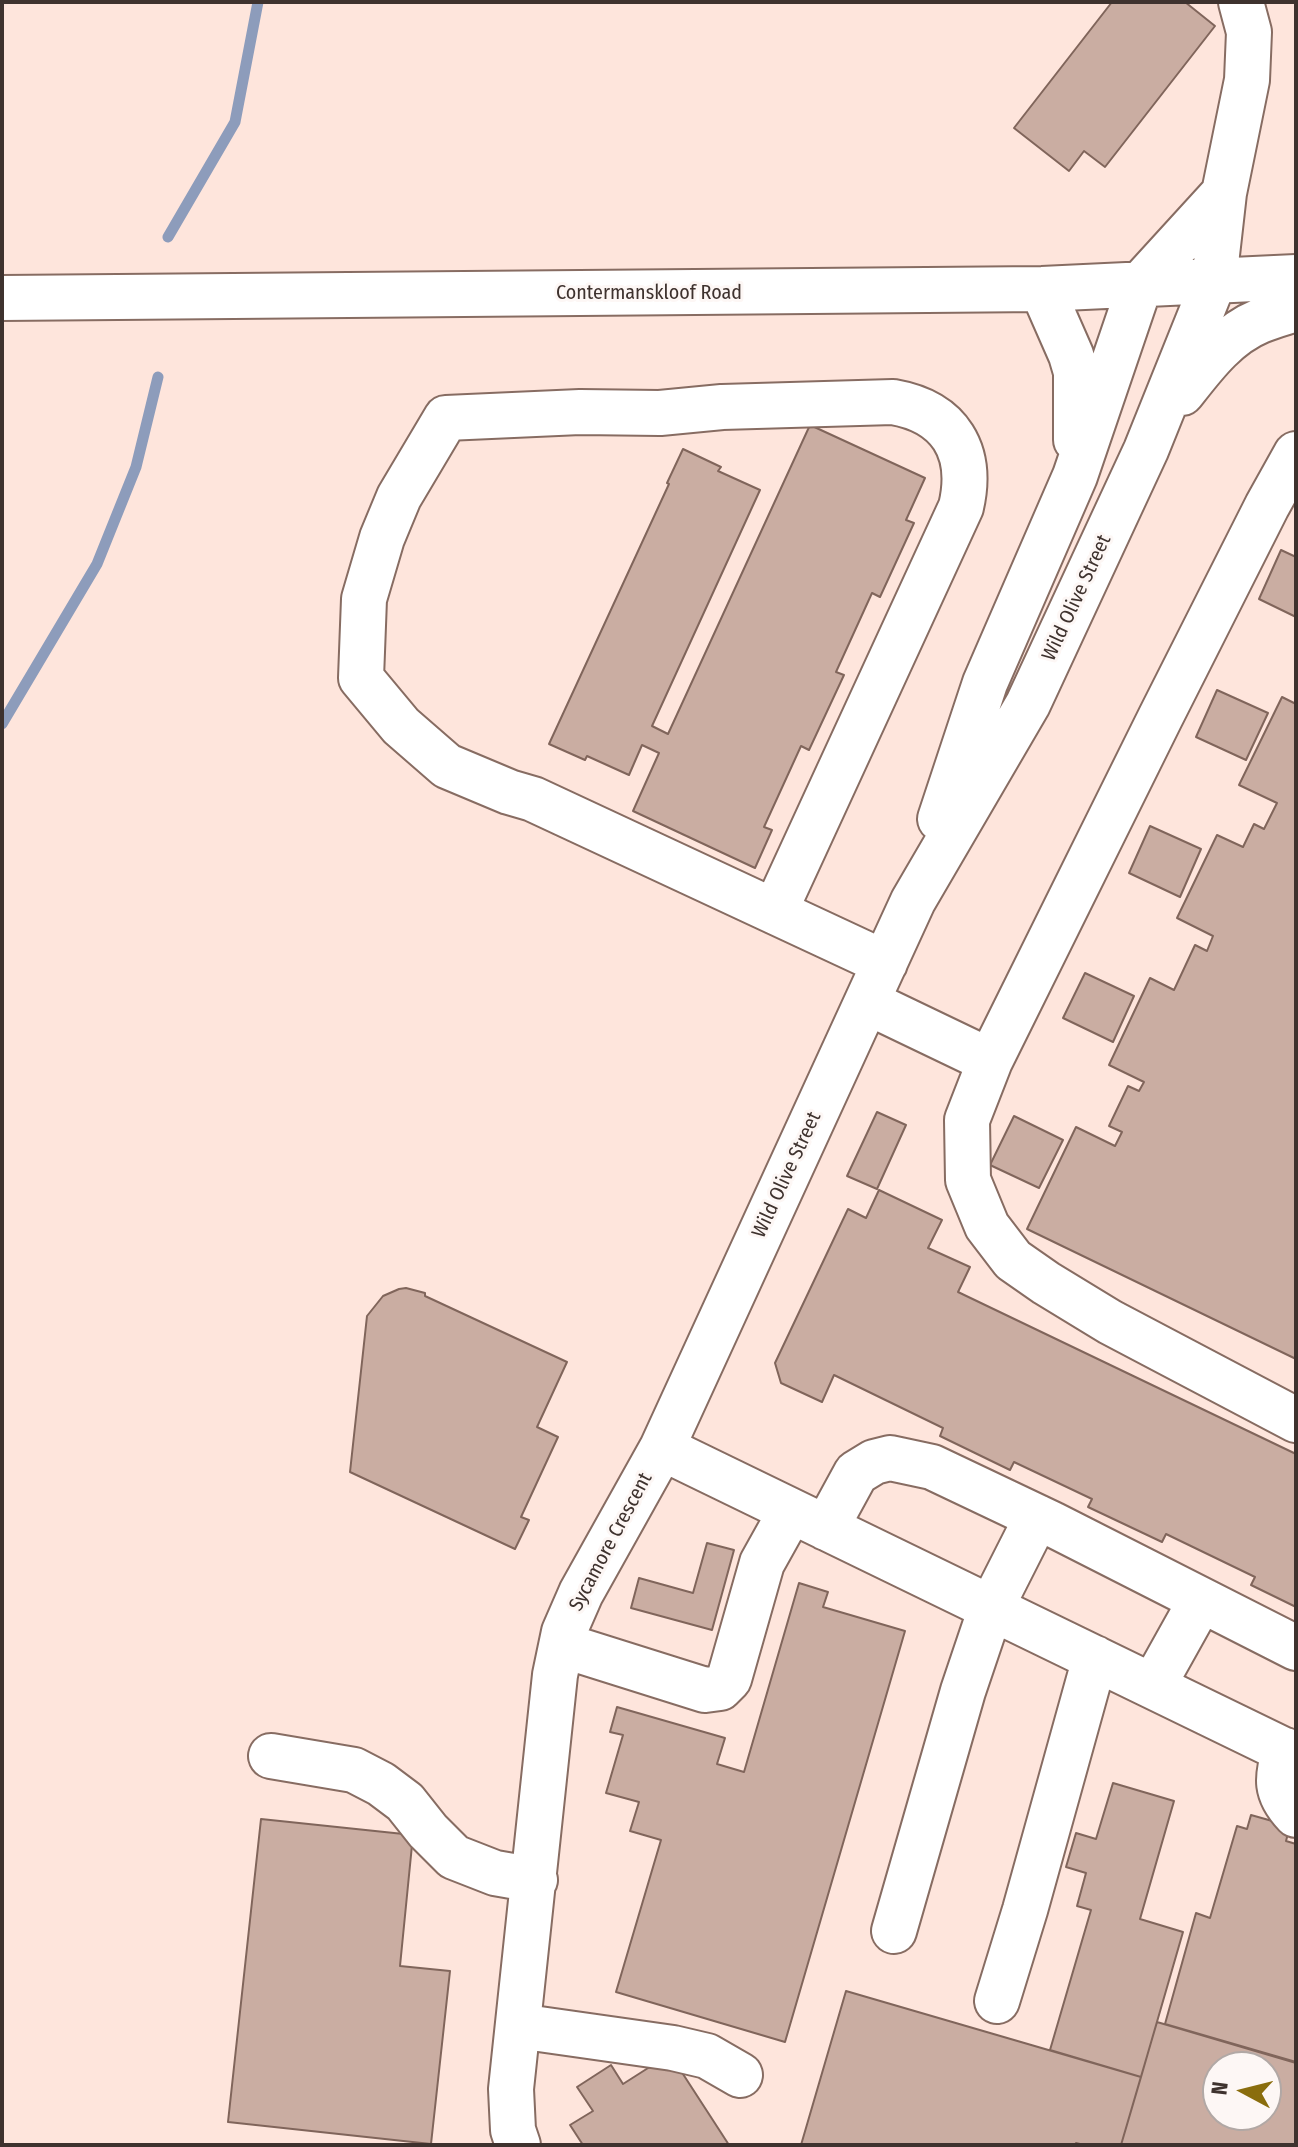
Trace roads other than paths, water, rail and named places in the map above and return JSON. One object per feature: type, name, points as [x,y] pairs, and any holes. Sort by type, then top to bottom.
[{"type":"street","name":"Wild Olive Street","points":[[662,1448],[913,901],[1028,704],[1141,460],[1214,281],[1224,193],[1247,80],[1249,32],[1241,2]]},
{"type":"street","points":[[1140,285],[1224,193]]},
{"type":"street","name":"Contermanskloof Road","points":[[2,298],[1042,289],[1296,277]]},
{"type":"street","name":"Wild Olive Street","points":[[913,901],[985,683],[1080,461],[1140,285]]},
{"type":"street","points":[[1042,289],[1076,372],[1080,461],[1141,460],[1178,399],[1222,346],[1258,322],[1296,309]]},
{"type":"street","points":[[775,911],[961,507],[965,472],[955,439],[929,413],[912,405],[893,402],[722,407],[660,413],[580,412],[446,418],[399,497],[382,538],[364,599],[361,678],[401,726],[447,766],[533,799],[885,963]]},
{"type":"street","points":[[1296,454],[1160,718],[990,1061],[967,1120],[968,1180],[987,1226],[1013,1260],[1110,1322],[1296,1420]]},
{"type":"street","points":[[867,1002],[990,1061]]},
{"type":"street","name":"Sycamore Crescent","points":[[518,2145],[513,2130],[511,2089],[555,1675],[564,1632],[581,1593],[662,1448],[1290,1753]]},
{"type":"street","points":[[562,1645],[705,1690],[720,1688],[729,1679],[762,1563],[856,1473],[874,1462],[890,1458],[932,1467],[1296,1648]]},
{"type":"street","points":[[894,1931],[963,1691],[991,1608],[1037,1517]]},
{"type":"street","points":[[1153,1686],[1201,1600]]},
{"type":"street","points":[[997,2001],[1095,1658]]},
{"type":"street","points":[[1290,1753],[1279,1769],[1279,1787],[1284,1802],[1296,1815]]},
{"type":"street","points":[[271,1756],[354,1770],[381,1784],[405,1802],[454,1857],[495,1873],[535,1880]]},
{"type":"street","points":[[518,2026],[673,2048],[707,2056],[740,2075]]},
{"type":"waterway","points":[[168,237],[235,122],[258,2]]},
{"type":"waterway","points":[[2,724],[97,564],[136,467],[158,377]]}]
